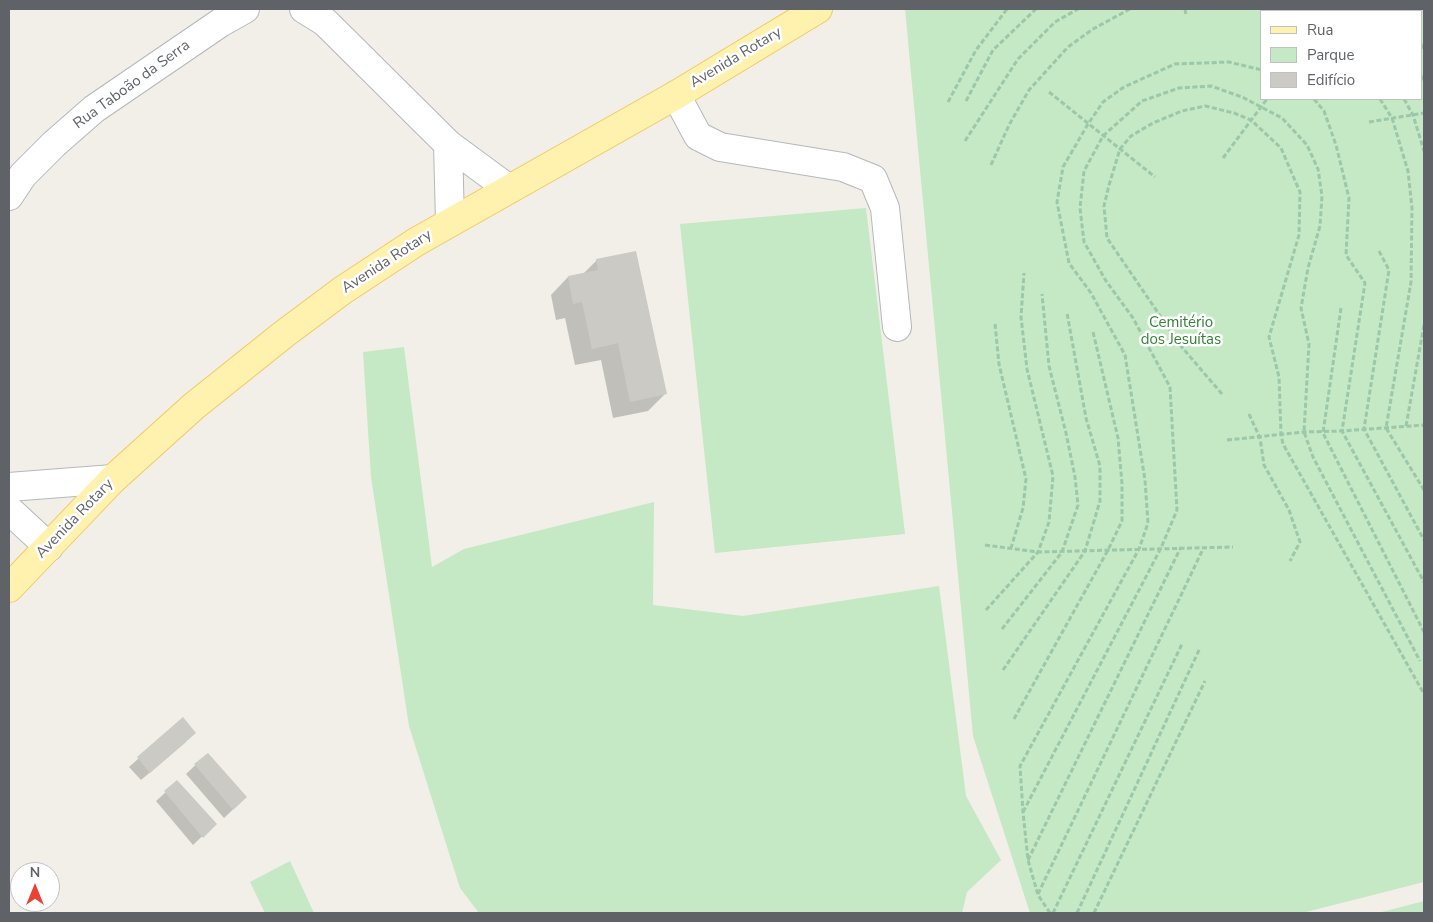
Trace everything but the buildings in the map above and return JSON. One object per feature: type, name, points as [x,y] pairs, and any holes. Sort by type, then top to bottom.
[{"type":"main road","name":"Avenida Rotary","points":[[9,588],[113,479],[194,406],[284,334],[343,290],[416,242],[676,95],[818,9]]},
{"type":"street","name":"Rua Taboão da Serra","points":[[9,196],[23,175],[54,144],[94,109],[220,23],[245,9]]},
{"type":"street","points":[[324,13],[448,144],[510,189]]},
{"type":"street","points":[[676,95],[698,136],[720,147],[843,167],[873,180],[885,208],[897,327]]},
{"type":"street","points":[[448,144],[450,222]]},
{"type":"street","points":[[9,487],[113,479]]},
{"type":"street","points":[[9,510],[49,547]]},
{"type":"path","points":[[948,102],[976,50],[1007,9]]},
{"type":"path","points":[[966,101],[993,50],[1036,9]]},
{"type":"path","points":[[965,141],[1018,59],[1055,22],[1078,9]]},
{"type":"path","points":[[991,165],[1009,125],[1028,90],[1068,47],[1093,28],[1130,9]]},
{"type":"path","points":[[1185,9],[1186,15]]},
{"type":"path","points":[[1182,644],[1052,913],[1038,895],[1028,860],[1022,812],[1020,766],[1139,549],[1148,523],[1145,480],[1125,355],[1091,294],[1069,263],[1057,202],[1063,167],[1103,102],[1124,87],[1175,64],[1229,62],[1260,70]]},
{"type":"path","points":[[1022,812],[1160,548],[1176,510],[1170,387],[1132,318],[1106,281],[1084,242],[1080,208],[1084,171],[1103,136],[1142,101],[1179,88],[1210,86],[1242,97],[1282,118],[1307,145],[1318,169],[1322,196],[1320,226],[1308,268],[1301,308],[1309,344],[1304,432],[1314,457],[1420,661]]},
{"type":"path","points":[[1049,92],[1155,177]]},
{"type":"path","points":[[1223,158],[1266,100]]},
{"type":"path","points":[[1315,100],[1324,110],[1336,145],[1349,198],[1346,255],[1364,283],[1342,431],[1424,582]]},
{"type":"path","points":[[1381,100],[1392,118],[1408,171],[1412,208],[1411,282],[1386,428],[1424,490]]},
{"type":"path","points":[[1405,100],[1413,115],[1424,151]]},
{"type":"path","points":[[1222,394],[1180,345],[1107,238],[1104,206],[1120,150],[1131,136],[1154,123],[1190,109],[1205,106],[1234,113],[1251,120],[1281,148],[1300,192],[1299,235],[1269,337],[1279,377],[1283,444],[1424,694]]},
{"type":"path","points":[[1369,122],[1424,113]]},
{"type":"path","points":[[1380,251],[1389,270],[1364,430],[1424,540]]},
{"type":"path","points":[[986,610],[1038,552],[1049,522],[1053,476],[1027,369],[1021,317],[1024,273]]},
{"type":"path","points":[[1002,629],[1062,552],[1078,505],[1066,432],[1049,366],[1042,294]]},
{"type":"path","points":[[1342,308],[1323,432],[1424,632]]},
{"type":"path","points":[[1003,670],[1085,551],[1100,501],[1100,466],[1086,418],[1066,313]]},
{"type":"path","points":[[995,324],[1000,364],[1026,479],[1023,508],[1011,548]]},
{"type":"path","points":[[1406,426],[1424,325]]},
{"type":"path","points":[[1014,720],[1108,550],[1122,521],[1122,484],[1118,438],[1094,332]]},
{"type":"path","points":[[1248,414],[1260,438],[1264,465],[1289,510],[1300,542],[1290,561]]},
{"type":"path","points":[[1227,440],[1304,432],[1424,425]]},
{"type":"path","points":[[985,545],[1038,552],[1233,546]]},
{"type":"path","points":[[1038,895],[1204,546]]},
{"type":"path","points":[[1028,860],[1181,547]]},
{"type":"path","points":[[1077,913],[1200,648]]},
{"type":"path","points":[[1094,913],[1205,681]]},
{"type":"green space","name":"Cemitério dos Jesuítas","points":[[905,9],[1424,9],[1424,882],[1302,913],[1030,913],[973,736]]},
{"type":"green space","points":[[866,208],[905,534],[715,553],[680,224]]},
{"type":"green space","points":[[404,347],[432,567],[464,549],[654,502],[653,605],[743,616],[939,586],[966,796],[1001,860],[967,892],[962,913],[479,913],[460,888],[409,726],[371,477],[363,352]]},
{"type":"green space","points":[[290,861],[314,913],[265,913],[250,882]]},
{"type":"green space","points":[[1424,901],[1424,913],[1378,913]]}]
